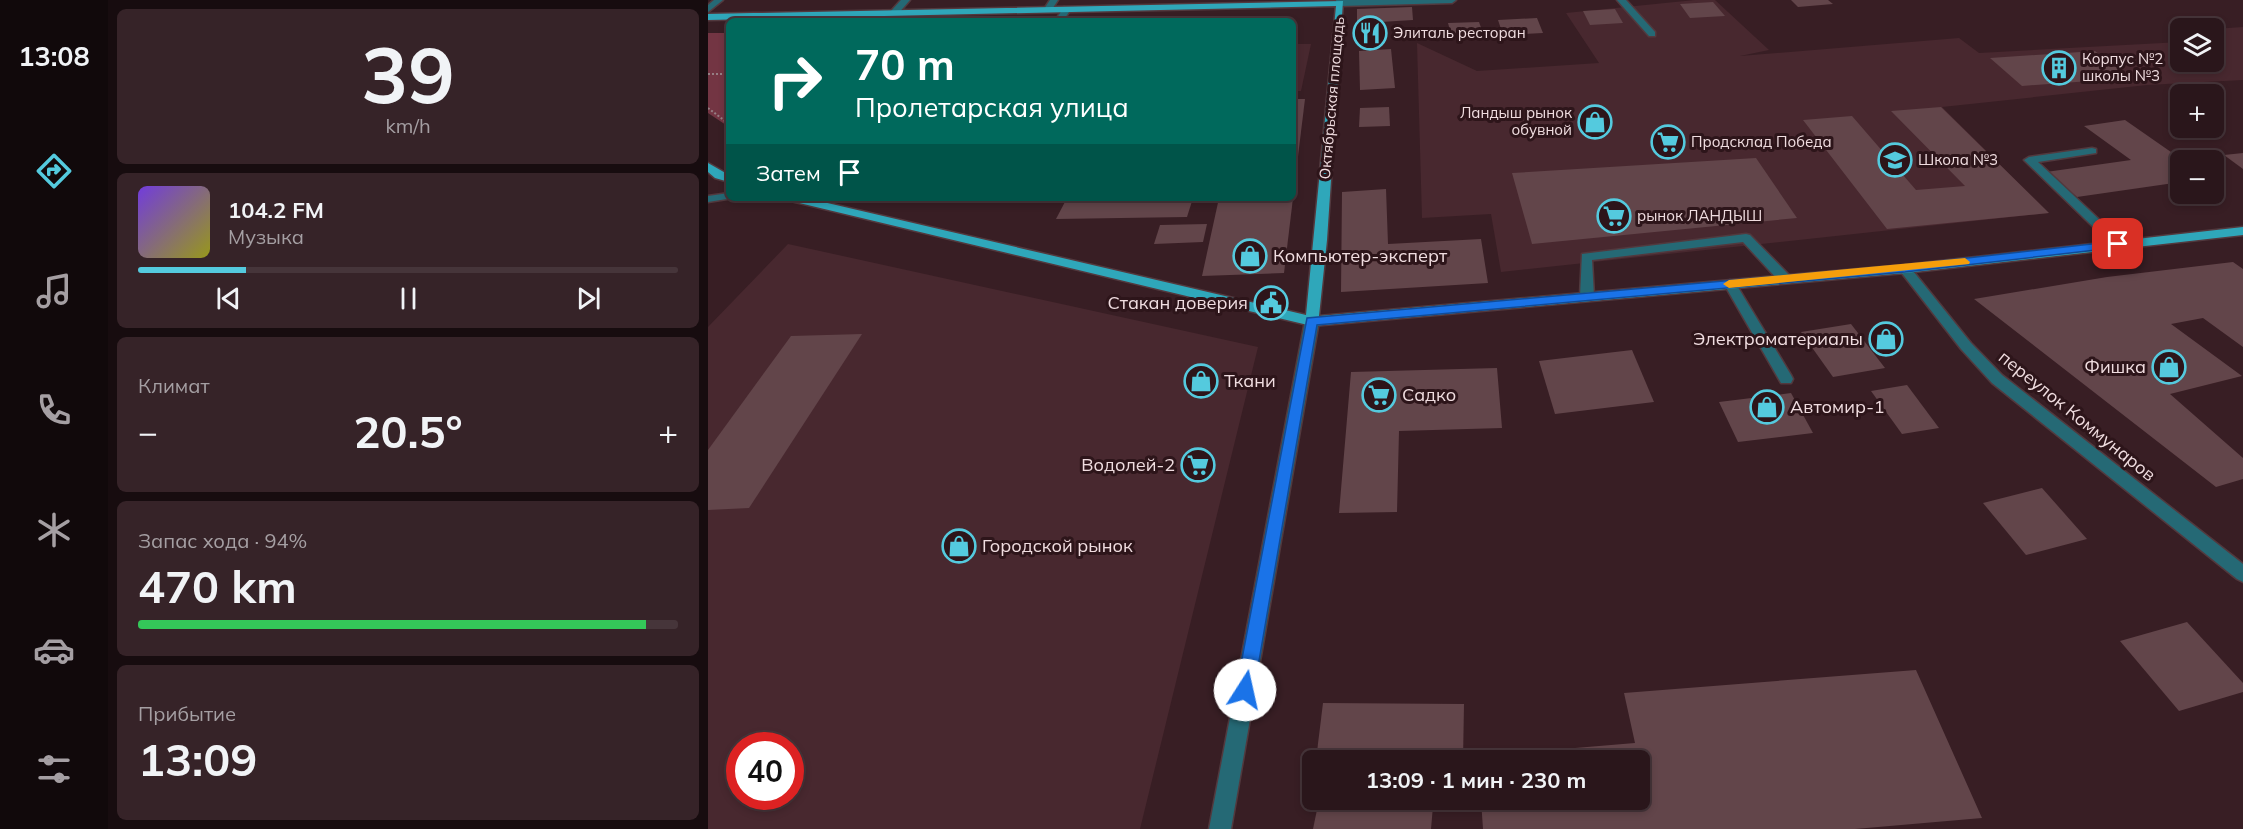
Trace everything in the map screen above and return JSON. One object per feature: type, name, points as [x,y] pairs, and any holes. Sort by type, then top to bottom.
[{"type":"main road","name":"Октябрьская площадь","points":[[710,18],[1340,2],[1321,240],[1312,321]]},
{"type":"main road","points":[[708,166],[726,179]]},
{"type":"main road","points":[[804,201],[1312,321],[1905,268],[2243,231]]},
{"type":"street","points":[[708,9],[719,0]]},
{"type":"street","points":[[894,13],[906,0]]},
{"type":"street","points":[[1048,9],[1054,0]]},
{"type":"street","points":[[1340,2],[1452,0]]},
{"type":"street","points":[[1621,0],[1652,34]]},
{"type":"street","points":[[1061,18],[1067,9]]},
{"type":"street","points":[[2092,152],[2029,160],[2118,244]]},
{"type":"street","points":[[708,199],[726,196]]},
{"type":"street","points":[[1587,296],[1586,257],[1746,238],[1785,279]]},
{"type":"street","name":"переулок Коммунаров","points":[[1905,268],[1966,346],[1997,379],[2243,574]]},
{"type":"street","points":[[1730,284],[1786,379]]},
{"type":"street","name":"Октябрьская площадь","points":[[1220,829],[1312,321]]},
{"type":"path","points":[[708,74],[726,74]]},
{"type":"path","points":[[708,108],[726,122]]},
{"type":"shaded area","name":"Ландыш рынок обувной","points":[[1715,0],[1769,50],[1740,56],[1959,38],[1979,53],[2170,43],[2170,72],[2224,72],[2224,28],[2243,27],[2243,80],[2147,85],[1942,107],[2049,213],[1501,272],[1491,214],[1422,218],[1417,43],[1477,71],[1599,63],[1566,13]]},
{"type":"shaded area","points":[[708,33],[726,33],[726,125],[708,113]]},
{"type":"shaded area","points":[[1296,44],[1311,44],[1301,91],[1296,91]]},
{"type":"shaded area","name":"Городской рынок","points":[[788,244],[1258,347],[1140,829],[708,829],[708,327]]},
{"type":"building","points":[[1791,0],[1828,0],[1833,4],[1798,7]]},
{"type":"building","points":[[1713,2],[1725,16],[1690,18],[1680,4]]},
{"type":"building","points":[[1412,7],[1413,20],[1381,22],[1382,40],[1357,41],[1357,9]]},
{"type":"building","points":[[1615,9],[1623,23],[1590,25],[1583,11]]},
{"type":"building","points":[[1537,18],[1543,33],[1503,35],[1498,20]]},
{"type":"building","points":[[1479,22],[1484,36],[1452,38],[1448,23]]},
{"type":"building","points":[[1391,49],[1395,88],[1360,90],[1359,51]]},
{"type":"building","name":"Корпус №2 школы №3","points":[[2095,51],[2131,78],[2022,86],[1990,58]]},
{"type":"building","points":[[1296,99],[1305,99],[1296,173]]},
{"type":"building","points":[[1389,107],[1390,126],[1359,127],[1360,108]]},
{"type":"building","points":[[1941,107],[2049,213],[1887,229],[1803,120],[1852,116],[1916,190],[1965,186],[1891,111]]},
{"type":"building","points":[[2125,120],[2170,151],[2170,184],[2077,197],[2046,172],[2131,160],[2084,126]]},
{"type":"building","points":[[2243,153],[2243,169],[2224,155]]},
{"type":"building","points":[[1756,158],[1797,218],[1532,244],[1512,173]]},
{"type":"building","points":[[1386,189],[1388,244],[1481,239],[1488,283],[1341,292],[1342,192]]},
{"type":"building","points":[[1065,201],[1192,201],[1187,217],[1056,219]]},
{"type":"building","points":[[1218,201],[1293,201],[1284,273],[1202,276]]},
{"type":"building","points":[[1207,224],[1203,242],[1154,244],[1160,225]]},
{"type":"building","points":[[2233,262],[2243,269],[2243,347],[2203,318],[2171,324],[2242,376],[2170,394],[2243,458],[2243,479],[2216,487],[1974,299],[2107,277]]},
{"type":"building","points":[[1851,324],[1885,368],[1833,377],[1801,332]]},
{"type":"building","points":[[862,334],[749,508],[708,510],[708,450],[791,336]]},
{"type":"building","points":[[1632,350],[1654,402],[1555,414],[1539,361]]},
{"type":"building","points":[[1497,368],[1502,428],[1399,431],[1397,512],[1339,513],[1351,372]]},
{"type":"building","points":[[1907,385],[1939,428],[1902,434],[1871,391]]},
{"type":"building","points":[[1791,393],[1813,433],[1738,442],[1719,402]]},
{"type":"building","points":[[2042,488],[2087,539],[2026,555],[1983,503]]},
{"type":"building","points":[[2187,622],[2243,683],[2243,692],[2179,711],[2120,641]]},
{"type":"building","points":[[1916,670],[1982,818],[1855,829],[1483,829],[1482,810],[1650,810],[1650,750],[1550,750],[1635,743],[1624,693]]},
{"type":"building","points":[[1323,703],[1464,704],[1463,750],[1317,750]]},
{"type":"building","points":[[1317,810],[1433,810],[1431,829],[1313,829]]},
{"type":"slow traffic","points":[[1729,284],[1965,262]]},
{"type":"place","name":"Элиталь ресторан","points":[[1370,33]]},
{"type":"place","name":"Корпус №2 школы №3","points":[[2059,68]]},
{"type":"place","name":"Ландыш рынок обувной","points":[[1595,122]]},
{"type":"place","name":"Продсклад Победа","points":[[1668,142]]},
{"type":"place","name":"Школа №3","points":[[1895,160]]},
{"type":"place","name":"рынок ЛАНДЫШ","points":[[1614,216]]},
{"type":"place","name":"Компьютер-эксперт","points":[[1250,256]]},
{"type":"place","name":"Стакан доверия","points":[[1271,303]]},
{"type":"place","name":"Электроматериалы","points":[[1886,339]]},
{"type":"place","name":"Фишка","points":[[2169,367]]},
{"type":"place","name":"Ткани","points":[[1201,381]]},
{"type":"place","name":"Садко","points":[[1379,395]]},
{"type":"place","name":"Автомир-1","points":[[1767,407]]},
{"type":"place","name":"Водолей-2","points":[[1198,465]]},
{"type":"place","name":"Городской рынок","points":[[959,546]]},
{"type":"route","points":[[1245,690],[1312,321],[1905,268],[2118,244]]}]
